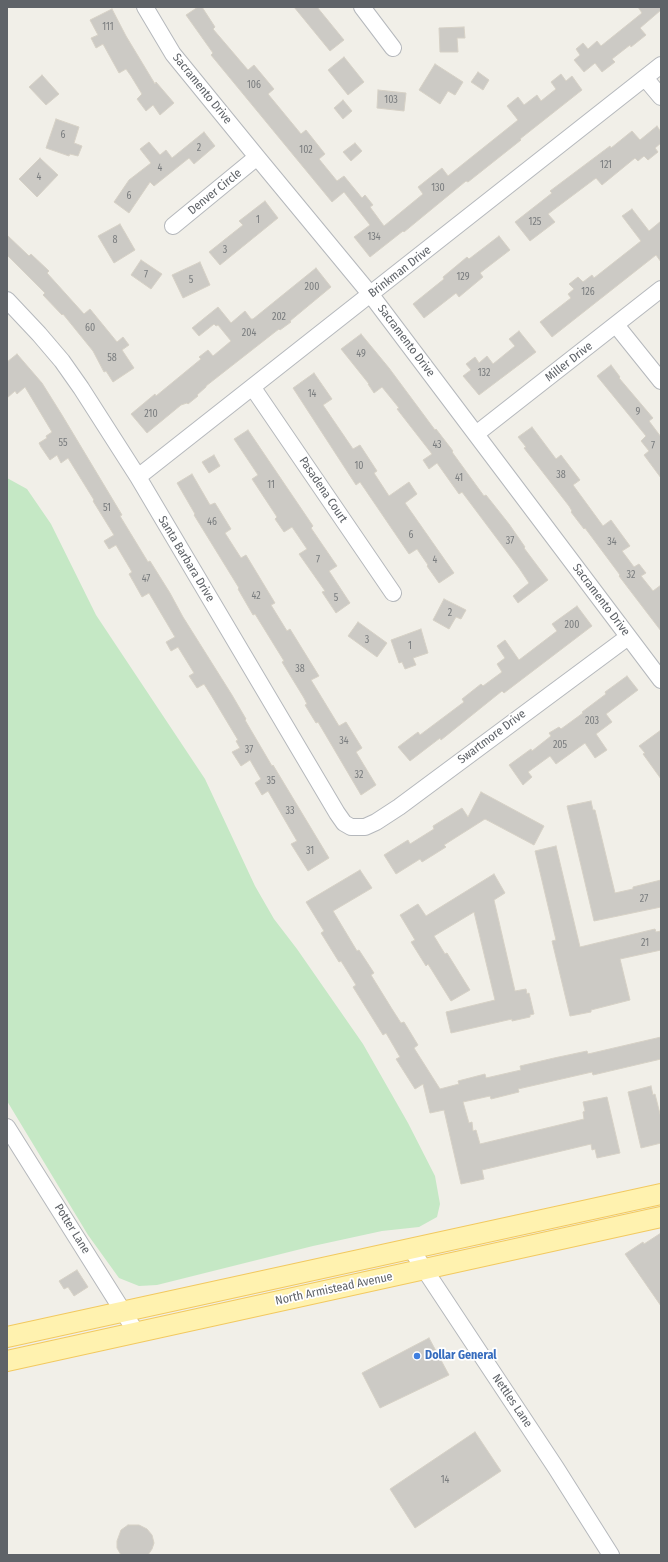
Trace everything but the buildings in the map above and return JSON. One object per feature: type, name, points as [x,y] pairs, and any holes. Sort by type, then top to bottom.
[{"type":"main road","name":"North Armistead Avenue","points":[[7,1337],[661,1194]]},
{"type":"main road","name":"North Armistead Avenue","points":[[7,1361],[661,1216]]},
{"type":"street","name":"Sacramento Drive","points":[[145,7],[173,54],[371,295],[661,680]]},
{"type":"street","points":[[362,7],[394,48]]},
{"type":"street","name":"Brinkman Drive","points":[[138,477],[253,388],[661,65]]},
{"type":"street","points":[[645,78],[661,98]]},
{"type":"street","name":"Denver Circle","points":[[173,226],[257,158]]},
{"type":"street","name":"Miller Drive","points":[[476,434],[661,289]]},
{"type":"street","name":"Santa Barbara Drive","points":[[7,300],[40,334],[81,388],[138,477],[337,813],[344,823],[351,827]]},
{"type":"street","points":[[616,325],[661,381]]},
{"type":"street","name":"Pasadena Court","points":[[253,388],[393,593]]},
{"type":"street","name":"Swartmore Drive","points":[[351,827],[365,827],[376,822],[399,807],[628,637]]},
{"type":"street","name":"Potter Lane","points":[[7,1127],[136,1332]]},
{"type":"street","name":"Nettles Lane","points":[[411,1249],[553,1463],[611,1555]]},
{"type":"green space","points":[[7,478],[27,489],[51,524],[96,615],[205,779],[255,886],[274,919],[297,949],[363,1044],[408,1123],[435,1176],[440,1204],[437,1217],[419,1227],[382,1231],[313,1246],[157,1285],[139,1286],[119,1278],[88,1235],[7,1101]]},
{"type":"place","name":"Dollar General","points":[[417,1356]]}]
